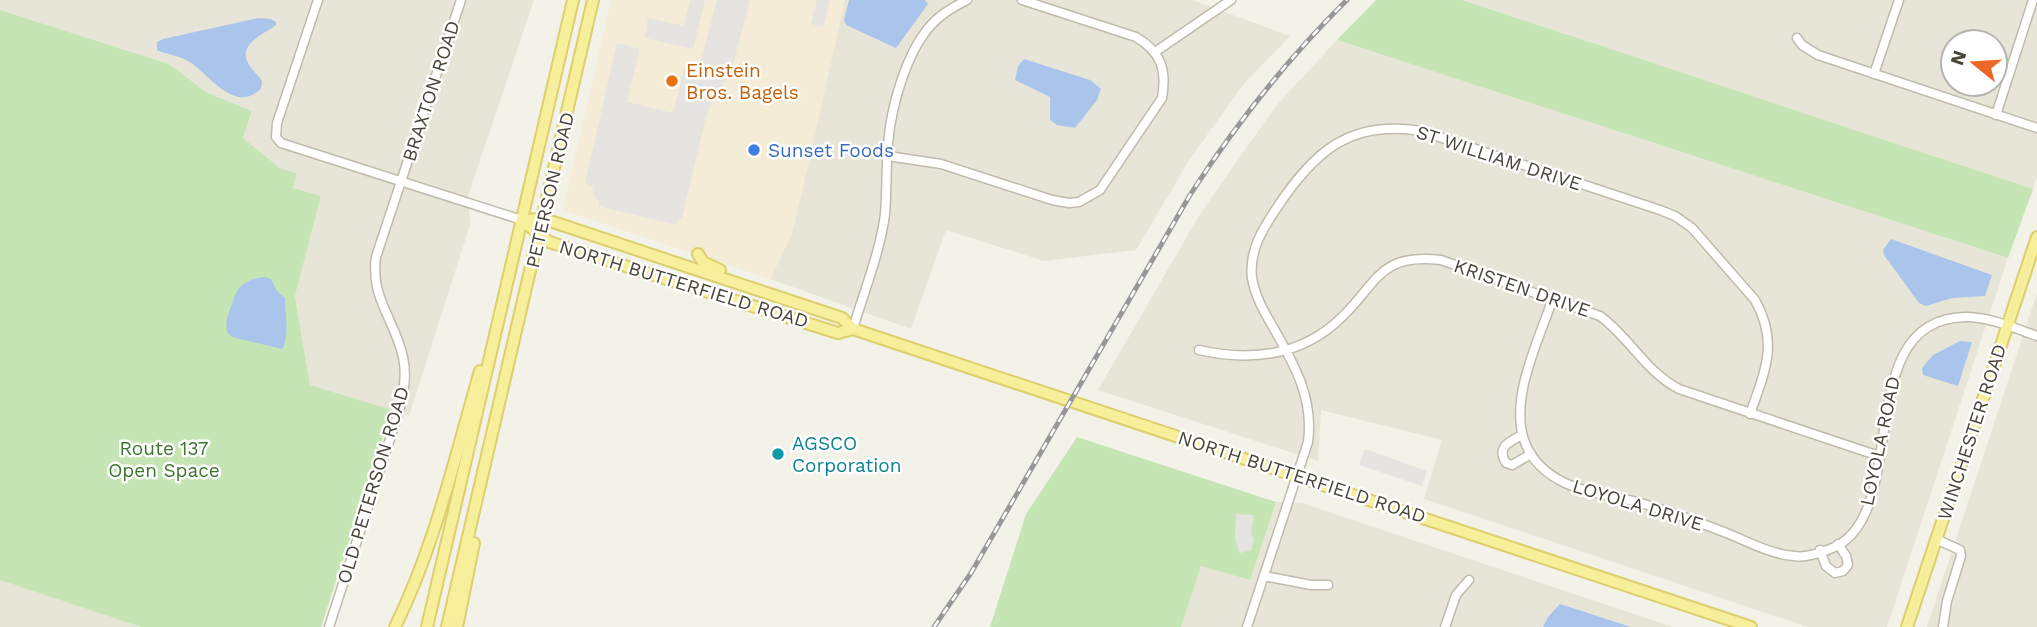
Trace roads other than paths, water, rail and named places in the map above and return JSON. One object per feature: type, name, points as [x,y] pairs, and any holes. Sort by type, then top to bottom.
[{"type":"main road","name":"PETERSON ROAD","points":[[427,627],[573,0]]},
{"type":"main road","name":"PETERSON ROAD","points":[[447,627],[593,0]]},
{"type":"main road","name":"NORTH BUTTERFIELD ROAD","points":[[522,220],[544,219],[686,265],[842,318],[853,328],[1751,627]]},
{"type":"main road","name":"NORTH BUTTERFIELD ROAD","points":[[522,220],[549,242],[838,332],[853,328]]},
{"type":"main road","name":"WINCHESTER ROAD","points":[[1907,627],[2037,237]]},
{"type":"main road","points":[[698,254],[703,262],[777,292],[786,299]]},
{"type":"main road","points":[[686,265],[707,292]]},
{"type":"main road","name":"PETERSON ROAD","points":[[396,627],[439,516],[503,298]]},
{"type":"main road","name":"PETERSON ROAD","points":[[457,627],[505,379]]},
{"type":"street","name":"NORTH BUTTERFIELD ROAD","points":[[318,0],[276,130],[281,142],[522,220]]},
{"type":"street","name":"BRAXTON ROAD","points":[[401,183],[461,0]]},
{"type":"street","points":[[853,328],[879,244],[885,215],[888,156],[895,101],[917,47],[932,23],[951,8],[967,0]]},
{"type":"street","points":[[888,156],[941,164],[1069,203],[1079,202],[1100,190],[1161,98],[1164,72],[1154,51],[1136,37],[1023,0]]},
{"type":"street","points":[[1154,51],[1231,0]]},
{"type":"street","points":[[1874,74],[1899,0]]},
{"type":"street","points":[[1996,115],[2032,0]]},
{"type":"street","points":[[1797,38],[1802,45],[1818,55],[2037,128]]},
{"type":"street","name":"ST WILLIAM DRIVE","points":[[1247,627],[1308,442],[1310,424],[1300,376],[1256,295],[1251,262],[1261,231],[1293,183],[1322,152],[1338,142],[1369,131],[1405,128],[1421,131],[1660,210],[1686,223],[1755,300],[1763,315],[1768,332],[1769,354],[1751,414]]},
{"type":"street","name":"OLD PETERSON ROAD","points":[[330,627],[404,395],[402,355],[374,280],[376,257],[401,183]]},
{"type":"street","name":"KRISTEN DRIVE","points":[[1199,350],[1248,357],[1286,350],[1310,341],[1332,326],[1346,314],[1383,270],[1413,260],[1441,260],[1600,316],[1613,325],[1667,383],[1679,389],[1879,456]]},
{"type":"street","name":"LOYOLA DRIVE","points":[[1553,298],[1523,388],[1519,414],[1522,435],[1531,454],[1550,474],[1568,484],[1674,514],[1776,553],[1805,556],[1834,546]]},
{"type":"street","name":"LOYOLA ROAD","points":[[1834,546],[1854,531],[1866,511],[1895,371],[1908,346],[1931,327],[1960,318],[1987,320],[2037,336]]},
{"type":"street","points":[[1522,435],[1506,444],[1502,457],[1506,463],[1512,465],[1531,454]]},
{"type":"street","points":[[1936,539],[1954,545],[1960,550],[1961,556],[1947,601],[1943,627]]},
{"type":"street","points":[[1820,550],[1826,566],[1835,573],[1843,571],[1848,565],[1846,556],[1834,546]]},
{"type":"street","points":[[1264,576],[1311,585],[1328,585]]},
{"type":"street","points":[[1445,627],[1455,595],[1469,580]]},
{"type":"water","points":[[849,0],[925,0],[928,4],[896,48],[846,25],[844,20]]},
{"type":"water","points":[[258,18],[271,19],[276,25],[254,40],[246,50],[248,63],[262,83],[261,89],[245,97],[228,93],[188,61],[157,50],[157,42],[163,39]]},
{"type":"water","points":[[1024,59],[1090,80],[1101,89],[1097,100],[1075,128],[1057,125],[1050,120],[1050,97],[1015,80],[1018,66]]},
{"type":"water","points":[[1891,239],[1992,275],[1985,296],[1952,298],[1926,306],[1919,303],[1884,255],[1883,250]]},
{"type":"water","points":[[265,277],[271,279],[277,291],[285,298],[286,331],[282,349],[232,337],[227,332],[227,318],[240,288],[248,281]]},
{"type":"water","points":[[1960,341],[1972,342],[1958,386],[1923,375],[1922,368],[1933,355]]},
{"type":"water","points":[[1560,604],[1631,627],[1543,627]]},
{"type":"railway","points":[[934,627],[971,573],[1190,195],[1263,93],[1347,0]]},
{"type":"place","name":"Einstein Bros. Bagels","points":[[672,81]]},
{"type":"place","name":"Sunset Foods","points":[[754,150]]},
{"type":"place","name":"AGSCO Corporation","points":[[778,454]]},
{"type":"park label","name":"Route 137 Open Space","points":[[164,459]]}]
